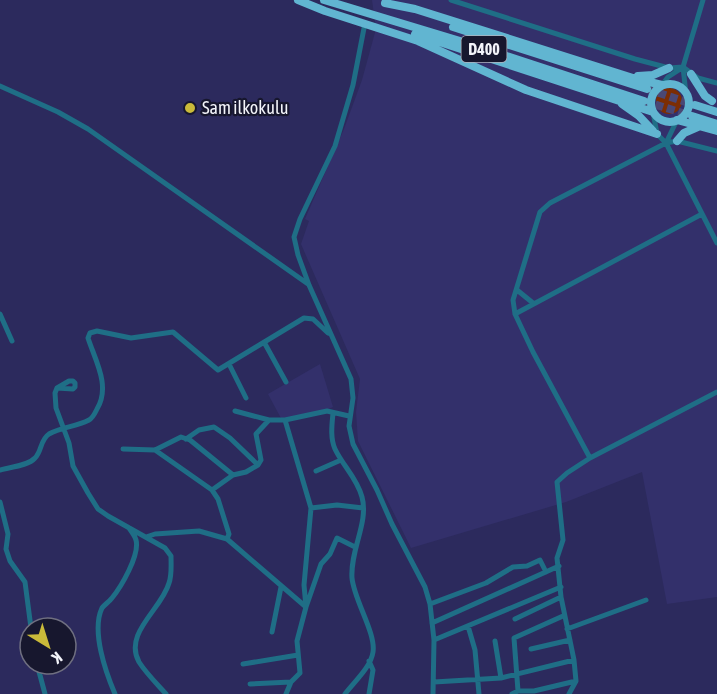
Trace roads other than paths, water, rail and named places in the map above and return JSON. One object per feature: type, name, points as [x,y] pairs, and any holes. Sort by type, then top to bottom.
[{"type":"highway","points":[[298,0],[434,47],[526,90],[657,134]]},
{"type":"highway","name":"D400","points":[[324,0],[470,44],[644,101]]},
{"type":"highway","name":"D400","points":[[381,1],[415,9],[629,76],[662,85],[676,85],[687,94],[715,102]]},
{"type":"highway","name":"D400","points":[[381,1],[476,35],[647,89]]},
{"type":"highway","name":"D400","points":[[384,19],[409,32],[652,112],[661,120],[669,122],[677,120],[717,131]]},
{"type":"highway","name":"D400","points":[[629,76],[653,75],[669,68]]},
{"type":"highway","name":"D400","points":[[691,74],[705,96],[715,102]]},
{"type":"highway","points":[[652,112],[652,96],[662,85]]},
{"type":"highway","points":[[677,120],[687,109],[687,94]]},
{"type":"highway","name":"D400","points":[[617,100],[639,116],[657,134]]},
{"type":"highway","points":[[695,105],[717,112]]},
{"type":"highway","points":[[692,116],[717,124]]},
{"type":"highway","points":[[677,141],[684,134],[700,126]]},
{"type":"street","points":[[451,0],[669,68],[683,67],[691,74],[717,83]]},
{"type":"street","points":[[687,94],[683,67],[703,0]]},
{"type":"street","points":[[364,23],[353,85],[335,146],[300,219],[294,237],[309,285],[353,387],[349,416],[353,444],[418,573],[430,603],[434,640],[433,694]]},
{"type":"street","points":[[662,85],[668,77],[683,67]]},
{"type":"street","points":[[0,86],[58,112],[98,135],[309,285]]},
{"type":"street","points":[[652,112],[657,134],[666,142],[717,243]]},
{"type":"street","points":[[666,142],[677,120]]},
{"type":"street","points":[[590,458],[515,314],[513,300],[540,212],[550,203],[666,142],[677,141],[717,151]]},
{"type":"street","points":[[515,314],[702,214]]},
{"type":"street","points":[[517,290],[533,303]]},
{"type":"street","points":[[0,314],[12,341]]},
{"type":"street","points":[[0,470],[26,464],[35,459],[45,436],[93,416],[100,404],[103,389],[102,375],[88,338],[90,333],[97,331],[131,338],[173,332],[218,370],[304,318],[313,320],[324,328],[335,342]]},
{"type":"street","points":[[264,342],[286,382]]},
{"type":"street","points":[[229,364],[246,398]]},
{"type":"street","points":[[57,388],[56,408],[64,427],[73,466],[98,509],[165,548],[171,556],[169,584],[141,629],[135,649],[139,662],[166,694]]},
{"type":"street","points":[[569,694],[576,681],[570,640],[563,616],[557,558],[563,540],[557,482],[590,458],[717,392]]},
{"type":"street","points":[[235,411],[269,420],[285,420],[327,411],[349,416]]},
{"type":"street","points":[[333,413],[334,448],[356,480],[363,498],[364,515],[351,563],[352,581],[373,646],[369,661],[345,694]]},
{"type":"street","points":[[212,490],[233,475],[246,472],[258,465],[261,460],[256,434],[269,420]]},
{"type":"street","points":[[285,420],[311,508],[304,585],[306,607]]},
{"type":"street","points":[[186,439],[199,430],[214,427],[230,438],[258,465]]},
{"type":"street","points":[[123,449],[155,450],[181,437],[219,462],[233,475]]},
{"type":"street","points":[[155,450],[212,490],[218,499],[229,534],[227,539]]},
{"type":"street","points":[[316,471],[341,460]]},
{"type":"street","points":[[0,502],[8,534],[6,549],[10,561],[25,582],[29,616]]},
{"type":"street","points":[[311,508],[337,505],[363,508]]},
{"type":"street","points":[[115,694],[101,656],[99,623],[102,608],[126,577],[134,558],[136,540],[128,526]]},
{"type":"street","points":[[146,537],[155,534],[199,531],[227,539],[306,607]]},
{"type":"street","points":[[286,694],[291,681],[300,673],[297,641],[321,564],[330,554],[337,538],[355,547]]},
{"type":"street","points":[[430,603],[486,583],[513,567],[527,566],[540,560],[546,572]]},
{"type":"street","points":[[432,623],[559,566]]},
{"type":"street","points":[[272,632],[281,587]]},
{"type":"street","points":[[434,640],[561,587]]},
{"type":"street","points":[[515,619],[561,597]]},
{"type":"street","points":[[567,629],[646,600]]},
{"type":"street","points":[[563,616],[514,638],[515,693],[576,681]]},
{"type":"street","points":[[468,626],[474,643],[479,694]]},
{"type":"street","points":[[531,649],[570,640]]},
{"type":"street","points":[[495,641],[501,678]]},
{"type":"street","points":[[243,664],[298,655]]},
{"type":"street","points":[[434,682],[501,678],[574,660]]},
{"type":"street","points":[[369,661],[373,670],[369,694]]},
{"type":"street","points":[[40,676],[45,694]]},
{"type":"street","points":[[250,684],[291,681]]},
{"type":"tunnel","points":[[647,89],[695,105]]},
{"type":"tunnel","points":[[644,101],[692,116]]},
{"type":"place","name":"Sam ilkokulu","points":[[190,108]]}]
